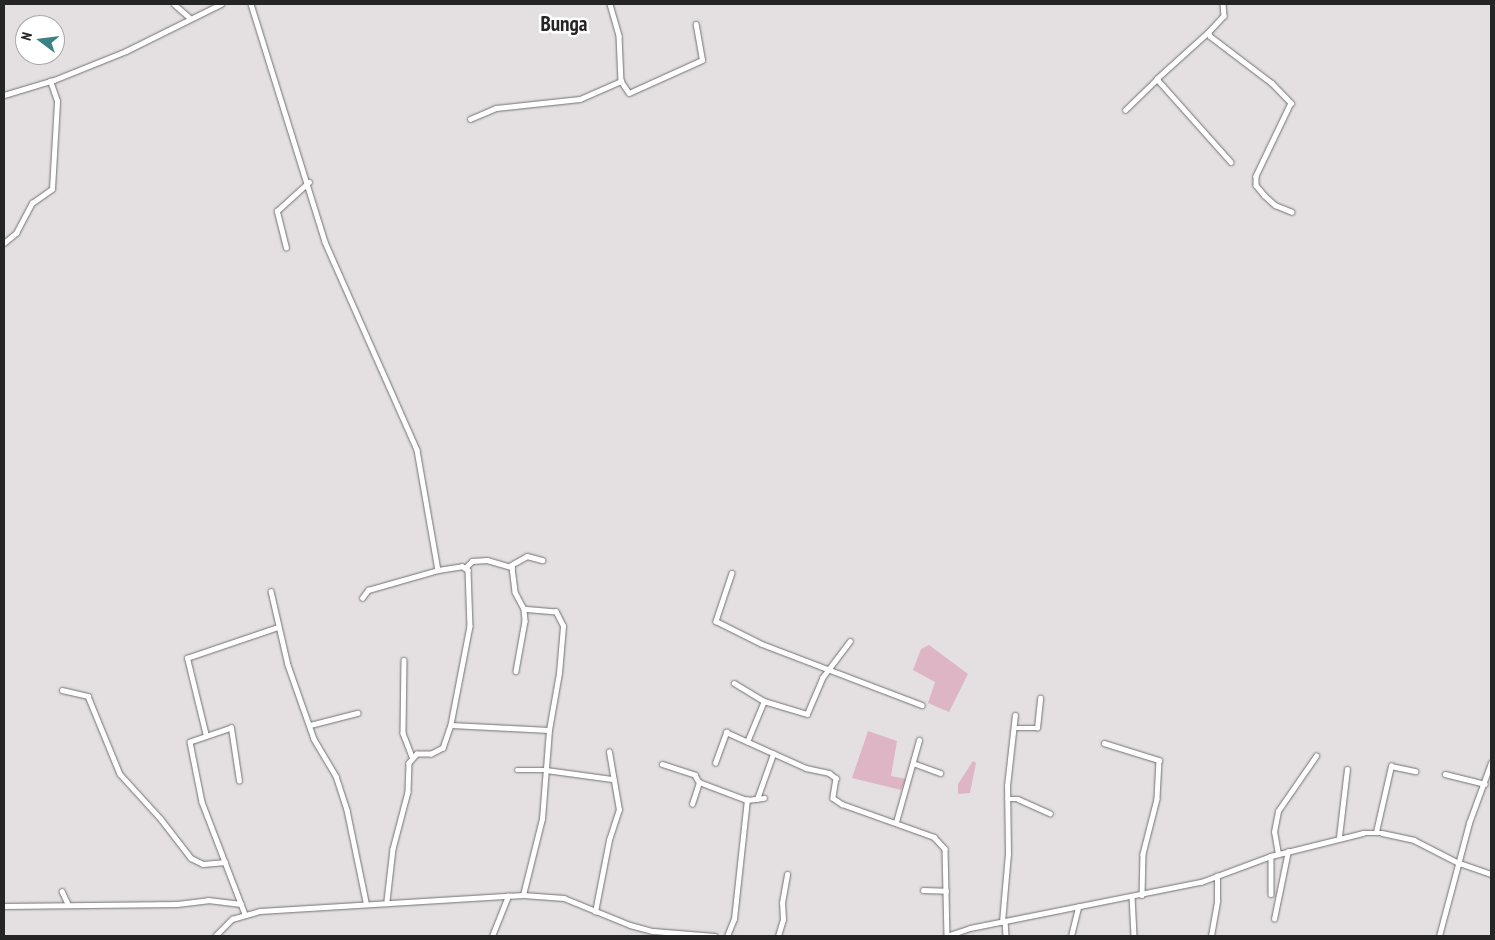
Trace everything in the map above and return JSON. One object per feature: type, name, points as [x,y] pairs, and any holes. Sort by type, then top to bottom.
[{"type":"street","points":[[174,4],[189,17]]},
{"type":"street","points":[[4,95],[50,81],[126,51],[189,17],[221,4]]},
{"type":"street","points":[[251,4],[333,262],[417,450],[438,570]]},
{"type":"street","points":[[610,4],[619,36],[621,81],[632,94],[702,60],[696,25]]},
{"type":"street","points":[[1125,110],[1224,16],[1223,4]]},
{"type":"street","points":[[1209,32],[1210,36],[1272,83],[1291,103],[1256,176],[1256,184],[1274,205],[1292,212]]},
{"type":"street","points":[[1157,79],[1231,162]]},
{"type":"street","points":[[4,243],[16,233],[32,203],[52,189],[57,101],[50,81]]},
{"type":"street","points":[[470,119],[496,108],[580,99],[621,81]]},
{"type":"street","points":[[286,248],[277,211],[308,182]]},
{"type":"street","points":[[362,598],[368,590],[438,570],[466,567],[472,561],[487,560],[511,565],[527,556],[542,560]]},
{"type":"street","points":[[511,565],[515,592],[524,609],[523,644],[516,671]]},
{"type":"street","points":[[412,758],[443,748],[451,725],[470,626],[466,567]]},
{"type":"street","points":[[732,573],[716,621],[762,644],[829,667],[922,705]]},
{"type":"street","points":[[271,591],[288,665],[314,740],[336,776],[347,810],[366,902]]},
{"type":"street","points":[[523,894],[542,818],[549,730],[559,673],[562,617],[556,612],[524,609]]},
{"type":"street","points":[[206,736],[187,658],[278,627]]},
{"type":"street","points":[[734,683],[764,701],[807,714],[829,667],[850,641]]},
{"type":"street","points":[[387,902],[393,849],[406,801],[412,758],[404,733],[404,660]]},
{"type":"street","points":[[62,690],[88,696],[120,774],[161,820],[191,858],[204,864],[225,862]]},
{"type":"street","points":[[1014,728],[1037,728],[1040,698]]},
{"type":"street","points":[[747,742],[764,701]]},
{"type":"street","points":[[310,725],[357,713]]},
{"type":"street","points":[[1006,936],[1004,922],[1008,854],[1007,799],[1015,715]]},
{"type":"street","points":[[451,725],[549,730]]},
{"type":"street","points":[[239,782],[231,728],[190,742],[189,747],[202,802],[246,914]]},
{"type":"street","points":[[715,762],[726,732],[774,754],[836,778],[833,798],[842,804],[925,831],[945,849],[949,936],[1004,922],[1142,895],[1217,876],[1271,856],[1339,837],[1376,832],[1414,840],[1459,863],[1491,874]]},
{"type":"street","points":[[896,822],[901,795],[919,740]]},
{"type":"street","points":[[1104,744],[1159,760],[1156,799],[1142,854],[1142,895]]},
{"type":"street","points":[[595,912],[609,840],[619,810],[609,752]]},
{"type":"street","points":[[757,799],[774,754]]},
{"type":"street","points":[[1278,854],[1274,832],[1278,811],[1316,756]]},
{"type":"street","points":[[913,763],[940,773]]},
{"type":"street","points":[[1439,936],[1459,863],[1491,763]]},
{"type":"street","points":[[662,764],[695,775],[699,782],[747,800],[764,798]]},
{"type":"street","points":[[1376,832],[1391,766],[1415,771]]},
{"type":"street","points":[[1339,837],[1347,768]]},
{"type":"street","points":[[517,770],[546,770],[613,779]]},
{"type":"street","points":[[1445,774],[1485,784]]},
{"type":"street","points":[[692,804],[699,782]]},
{"type":"street","points":[[1007,799],[1018,799],[1050,813]]},
{"type":"street","points":[[727,936],[735,910],[747,800]]},
{"type":"street","points":[[1274,919],[1288,851]]},
{"type":"street","points":[[1271,856],[1271,894]]},
{"type":"street","points":[[778,936],[783,920],[782,903],[787,874]]},
{"type":"street","points":[[1211,936],[1217,901],[1217,876]]},
{"type":"street","points":[[924,890],[946,891]]},
{"type":"street","points":[[62,891],[68,904]]},
{"type":"street","points":[[215,936],[232,919],[246,914],[366,902],[523,894],[564,898],[595,912],[654,931],[715,936]]},
{"type":"street","points":[[492,936],[508,896]]},
{"type":"street","points":[[1132,896],[1134,936]]},
{"type":"street","points":[[4,906],[178,904],[208,900],[241,904]]},
{"type":"street","points":[[1071,936],[1078,907]]},
{"type":"shaded area","points":[[929,645],[968,674],[949,712],[928,703],[935,682],[913,670],[921,649]]},
{"type":"shaded area","points":[[868,731],[897,741],[891,776],[906,779],[901,790],[852,778]]},
{"type":"shaded area","points":[[973,761],[976,763],[970,793],[958,794],[958,784]]},
{"type":"district","name":"Bunga","points":[[564,24]]}]
